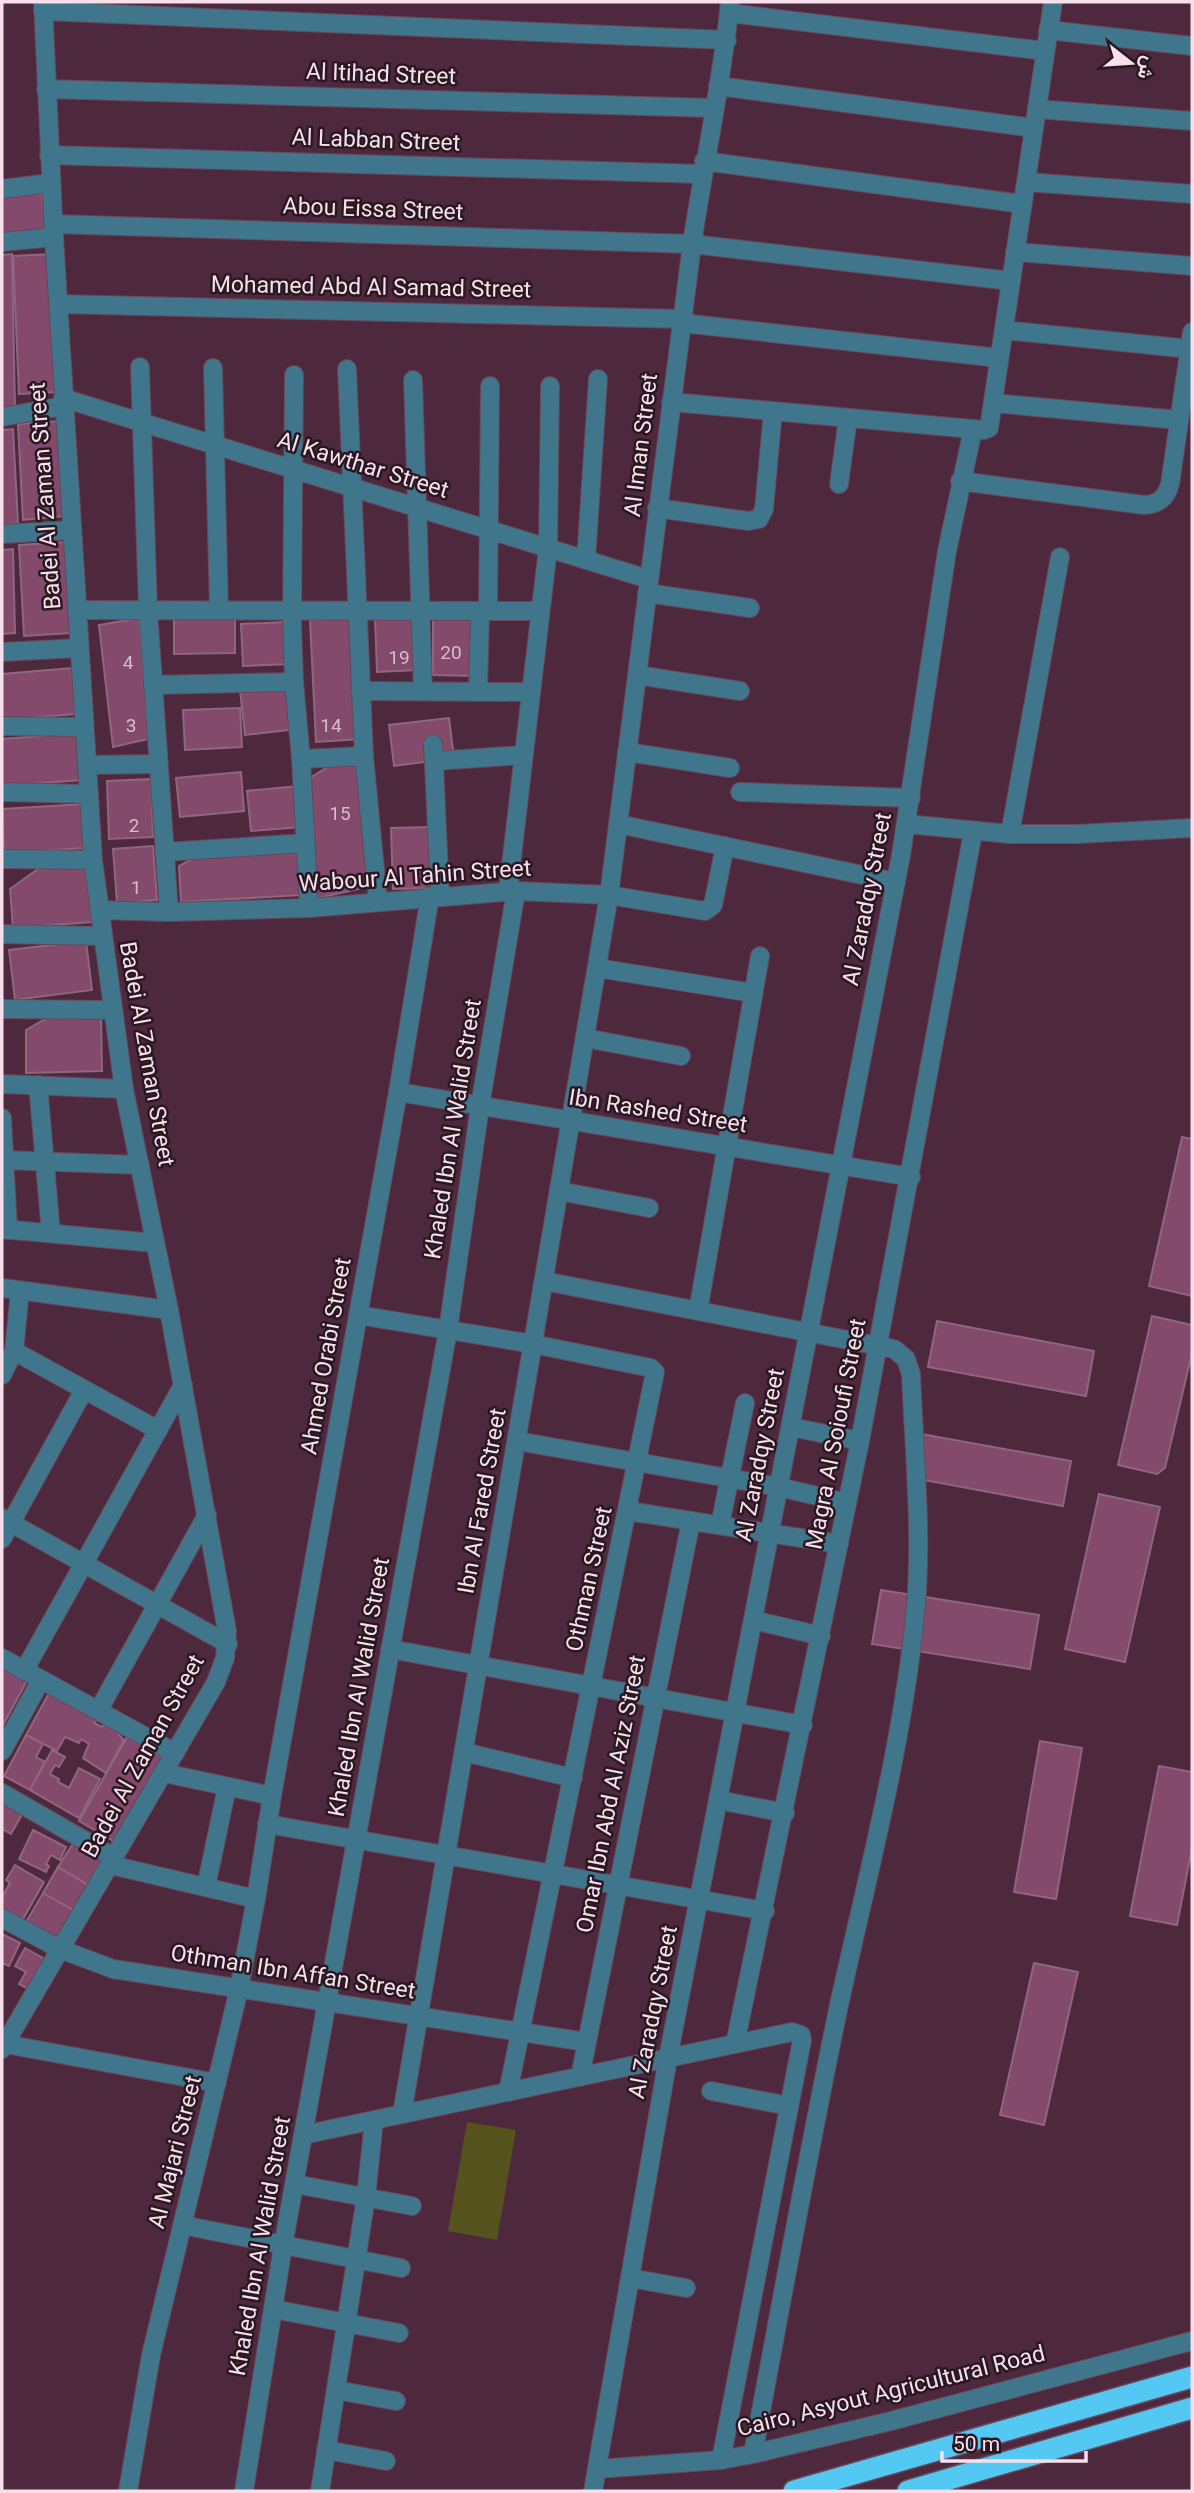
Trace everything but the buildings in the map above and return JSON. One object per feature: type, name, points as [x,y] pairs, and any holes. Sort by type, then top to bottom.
[{"type":"highway","points":[[794,2491],[1192,2377]]},
{"type":"highway","points":[[908,2491],[1192,2408]]},
{"type":"street","name":"Al Zaradqy Street","points":[[593,2491],[668,2058],[907,824],[947,551],[960,481],[979,429],[989,428],[1053,2]]},
{"type":"street","points":[[43,6],[727,40]]},
{"type":"street","name":"Badei Al Zaman Street","points":[[3,2047],[216,1682],[228,1644],[169,1310],[124,1089],[93,860],[49,155],[43,6]]},
{"type":"street","points":[[730,8],[1045,51]]},
{"type":"street","name":"Al Iman Street","points":[[609,895],[692,244],[703,167],[727,40],[730,8]]},
{"type":"street","points":[[1048,30],[1192,46]]},
{"type":"street","points":[[718,86],[1034,128]]},
{"type":"street","name":"Al Itihad Street","points":[[46,89],[714,108]]},
{"type":"street","points":[[1037,109],[1192,121]]},
{"type":"street","name":"Al Labban Street","points":[[49,155],[703,167],[1022,204]]},
{"type":"street","points":[[1026,182],[1192,194]]},
{"type":"street","points":[[2,189],[51,183]]},
{"type":"street","name":"Abou Eissa Street","points":[[2,242],[54,231],[692,244],[1011,281]]},
{"type":"street","points":[[1015,252],[1192,266]]},
{"type":"street","name":"Mohamed Abd Al Samad Street","points":[[58,304],[682,321],[999,358]]},
{"type":"street","points":[[960,481],[1144,505],[1162,500],[1167,493],[1191,341],[1004,330]]},
{"type":"street","points":[[140,367],[148,610],[169,912]]},
{"type":"street","points":[[213,368],[219,610]]},
{"type":"street","points":[[347,369],[360,691],[378,901]]},
{"type":"street","points":[[294,376],[294,682],[309,908]]},
{"type":"street","points":[[586,560],[598,379]]},
{"type":"street","points":[[413,380],[423,691]]},
{"type":"street","points":[[478,692],[490,530],[490,386]]},
{"type":"street","name":"Khaled Ibn Al Walid Street","points":[[244,2491],[283,2246],[448,1330],[512,891],[523,755],[548,548],[550,386]]},
{"type":"street","points":[[2,418],[64,402]]},
{"type":"street","name":"Al Kawthar Street","points":[[64,402],[142,422],[548,548],[586,560],[648,586],[750,608]]},
{"type":"street","points":[[671,402],[979,429]]},
{"type":"street","points":[[993,403],[1179,420]]},
{"type":"street","points":[[657,508],[748,521],[760,519],[764,509],[773,411]]},
{"type":"street","points":[[839,484],[848,418]]},
{"type":"street","points":[[2,534],[72,530]]},
{"type":"street","points":[[1010,834],[1059,557]]},
{"type":"street","points":[[77,610],[540,611]]},
{"type":"street","points":[[2,653],[79,648]]},
{"type":"street","points":[[637,676],[740,691]]},
{"type":"street","points":[[153,685],[294,682]]},
{"type":"street","points":[[360,691],[531,692]]},
{"type":"street","points":[[2,726],[84,727]]},
{"type":"street","points":[[627,752],[730,768]]},
{"type":"street","name":"Ahmed Orabi Street","points":[[267,1824],[435,896],[434,753],[523,755]]},
{"type":"street","points":[[301,759],[364,756]]},
{"type":"street","points":[[87,765],[158,764]]},
{"type":"street","points":[[2,792],[89,794]]},
{"type":"street","points":[[740,792],[911,798]]},
{"type":"street","points":[[618,824],[896,882]]},
{"type":"street","points":[[907,824],[1010,834],[1077,834],[1192,828]]},
{"type":"street","name":"Magra Al Soioufi Street","points":[[735,2044],[765,1911],[879,1346],[973,832]]},
{"type":"street","points":[[164,852],[306,843]]},
{"type":"street","name":"Wabour Al Tahin Street","points":[[99,910],[169,912],[309,908],[512,891],[609,895],[705,911],[710,910],[713,905],[725,846]]},
{"type":"street","points":[[2,859],[93,860]]},
{"type":"street","name":"Ibn Al Fared Street","points":[[402,2114],[609,895]]},
{"type":"street","points":[[2,934],[102,936]]},
{"type":"street","points":[[698,1311],[760,956]]},
{"type":"street","points":[[597,968],[753,993]]},
{"type":"street","points":[[2,1009],[113,1010]]},
{"type":"street","points":[[585,1038],[681,1056]]},
{"type":"street","points":[[2,1084],[124,1089]]},
{"type":"street","points":[[38,1085],[51,1233]]},
{"type":"street","name":"Ibn Rashed Street","points":[[398,1092],[911,1177]]},
{"type":"street","points":[[2,1118],[5,1230],[155,1243]]},
{"type":"street","points":[[3,1160],[140,1165]]},
{"type":"street","points":[[559,1191],[649,1208]]},
{"type":"street","points":[[544,1281],[894,1349],[906,1359],[911,1374],[917,1529],[916,1601],[909,1673],[820,2096],[753,2454]]},
{"type":"street","points":[[2,1375],[14,1351],[11,1289],[169,1310]]},
{"type":"street","name":"Othman Street","points":[[358,1315],[533,1344],[653,1369],[655,1374],[508,2092]]},
{"type":"street","points":[[14,1351],[158,1430]]},
{"type":"street","points":[[24,1671],[183,1385]]},
{"type":"street","points":[[2,1539],[6,1520],[84,1390]]},
{"type":"street","points":[[720,1525],[745,1403]]},
{"type":"street","points":[[791,1427],[860,1441]]},
{"type":"street","points":[[517,1441],[779,1487],[847,1503]]},
{"type":"street","points":[[628,1511],[839,1544]]},
{"type":"street","points":[[98,1711],[207,1515]]},
{"type":"street","points":[[6,1520],[228,1644]]},
{"type":"street","name":"Omar Ibn Abd Al Aziz Street","points":[[580,2077],[691,1521]]},
{"type":"street","points":[[753,1620],[821,1636]]},
{"type":"street","points":[[390,1650],[803,1725]]},
{"type":"street","points":[[2,1658],[175,1753]]},
{"type":"street","points":[[2,1751],[41,1680]]},
{"type":"street","points":[[464,1752],[573,1778]]},
{"type":"street","points":[[163,1773],[272,1796]]},
{"type":"street","points":[[206,1887],[227,1787]]},
{"type":"street","points":[[2,1793],[113,1861],[256,1899]]},
{"type":"street","points":[[718,1800],[785,1812]]},
{"type":"street","points":[[267,1824],[765,1911]]},
{"type":"street","name":"Al Majari Street","points":[[128,2491],[145,2386],[239,1989],[267,1824]]},
{"type":"street","name":"Othman Ibn Affan Street","points":[[2,1918],[60,1949],[113,1969],[586,2042]]},
{"type":"street","points":[[303,2135],[792,2032],[801,2035],[721,2459]]},
{"type":"street","points":[[3,2047],[217,2083]]},
{"type":"street","points":[[711,2091],[789,2106]]},
{"type":"street","points":[[320,2491],[366,2197],[374,2120]]},
{"type":"street","points":[[295,2184],[412,2206]]},
{"type":"street","points":[[182,2225],[401,2268]]},
{"type":"street","points":[[630,2278],[686,2288]]},
{"type":"street","points":[[272,2309],[399,2333]]},
{"type":"street","name":"Cairo, Asyout Agricultural Road","points":[[597,2469],[753,2454],[891,2421],[1192,2341]]},
{"type":"street","points":[[336,2390],[396,2401]]},
{"type":"street","points":[[326,2450],[386,2461]]},
{"type":"shaded area","points":[[467,2122],[516,2130],[497,2240],[448,2231]]}]
